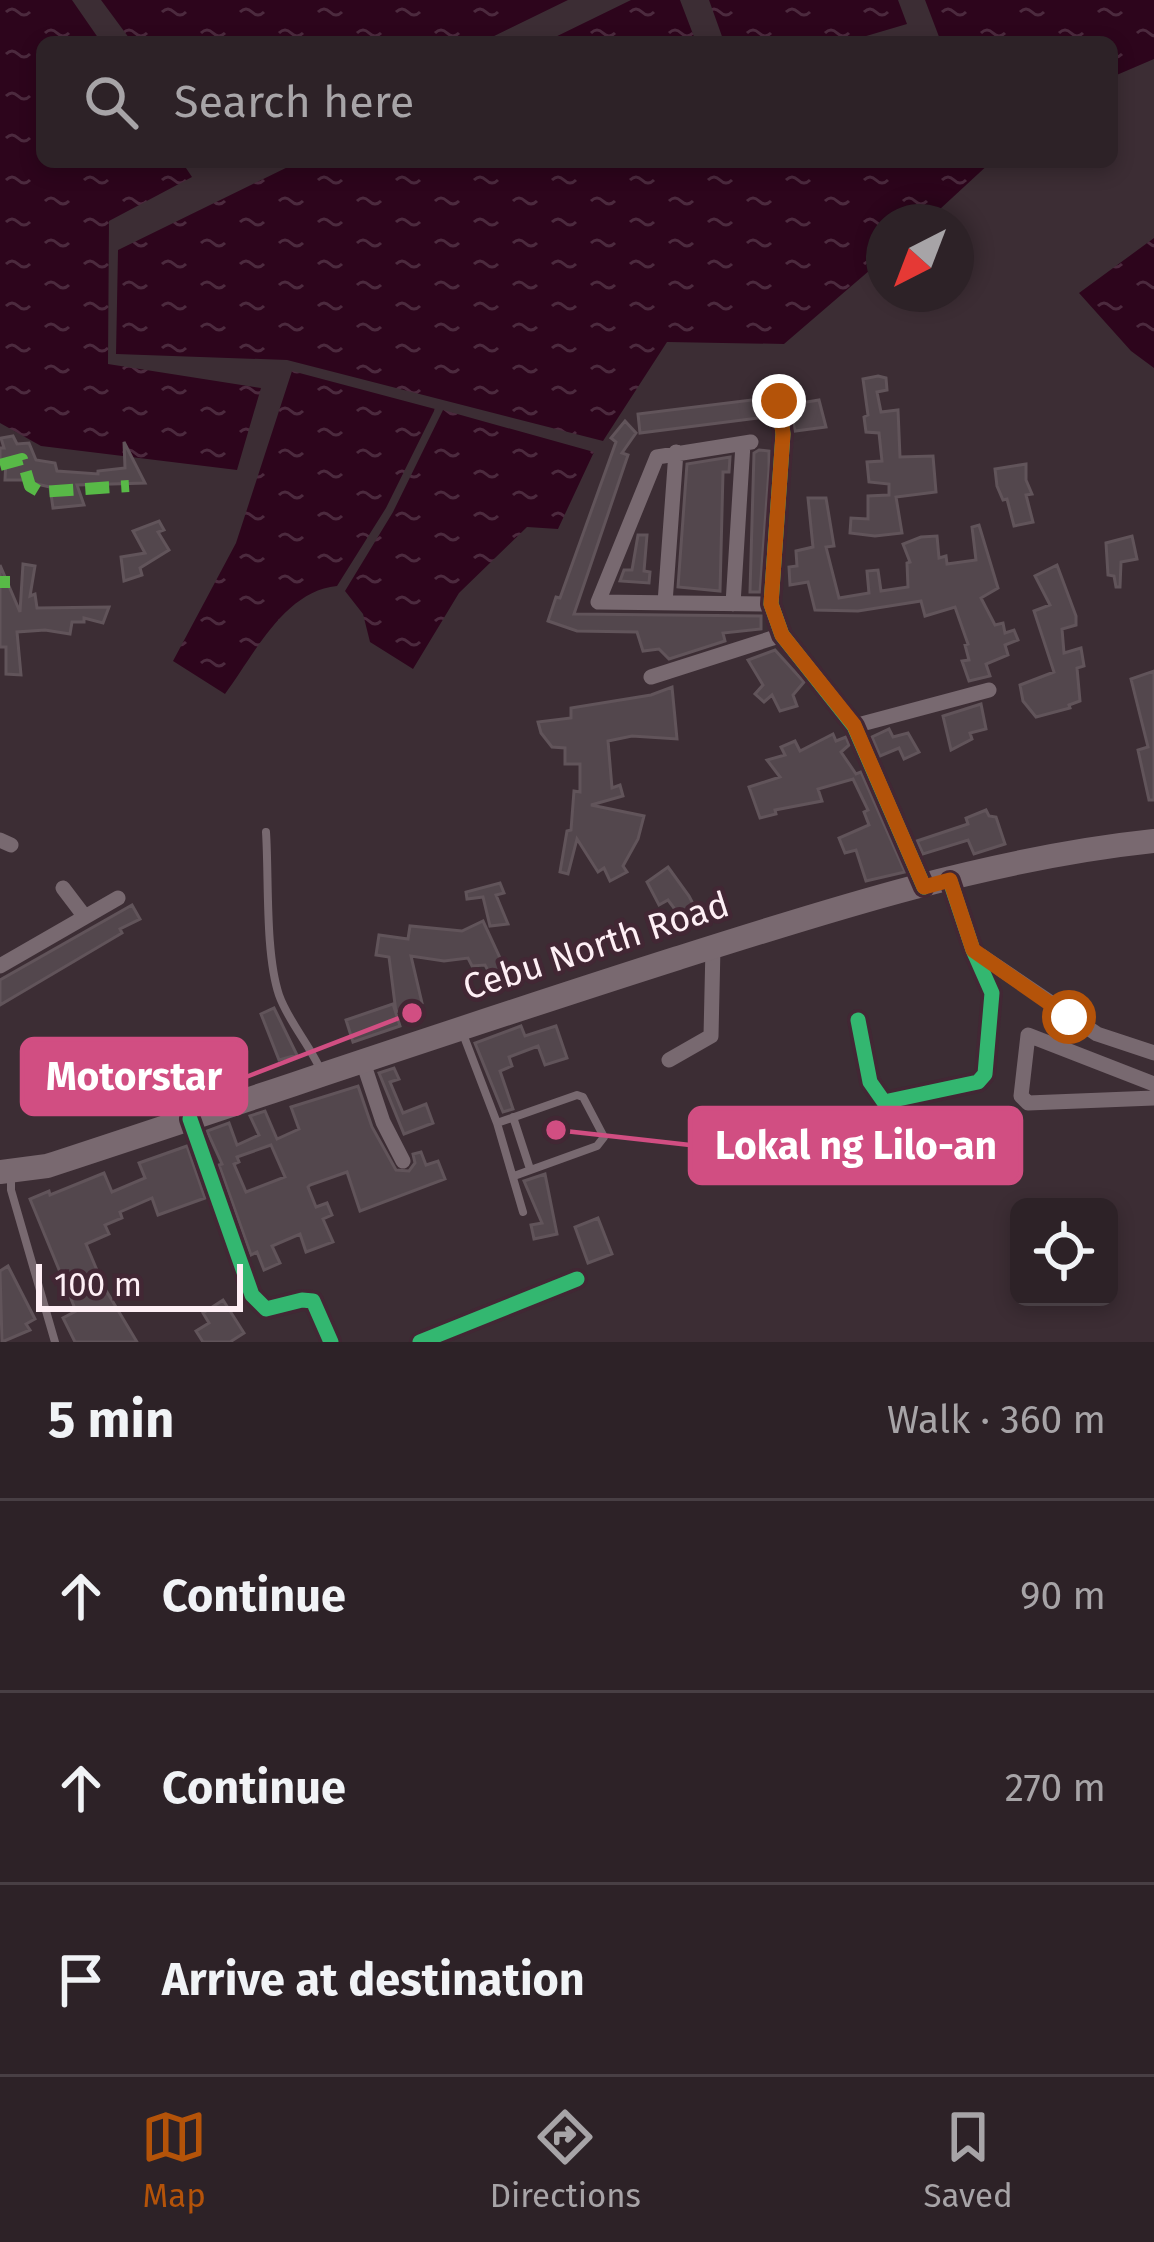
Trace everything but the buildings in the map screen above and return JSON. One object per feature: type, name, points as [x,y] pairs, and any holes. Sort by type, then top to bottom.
[{"type":"main road","name":"Cebu North Road","points":[[6,1172],[47,1166],[321,1072],[790,922],[1022,863],[1154,842]]},
{"type":"street","points":[[779,401],[783,434],[771,604],[782,635],[854,725],[924,887]]},
{"type":"street","points":[[733,604],[747,443],[657,458],[598,602],[733,604],[771,604]]},
{"type":"street","points":[[665,603],[676,452]]},
{"type":"street","points":[[651,676],[782,635]]},
{"type":"street","points":[[854,725],[989,690]]},
{"type":"street","points":[[858,1020],[870,1082],[884,1102],[978,1082],[985,1074],[992,993],[950,880]]},
{"type":"street","points":[[63,888],[86,917]]},
{"type":"street","points":[[0,966],[118,898]]},
{"type":"street","points":[[669,1060],[711,1036],[713,947]]},
{"type":"street","points":[[973,950],[1097,1034],[1154,1053]]},
{"type":"street","points":[[1154,1084],[1028,1035],[1021,1096],[1028,1103],[1154,1098]]},
{"type":"street","points":[[362,1059],[383,1122],[403,1161]]},
{"type":"street","points":[[190,1120],[252,1295],[266,1309],[314,1301],[331,1342]]},
{"type":"street","points":[[419,1342],[577,1280]]},
{"type":"lane","points":[[266,832],[273,959],[280,997],[310,1044],[321,1072]]},
{"type":"lane","points":[[460,1027],[524,1212]]},
{"type":"lane","points":[[496,1123],[577,1095],[584,1097],[604,1137],[597,1146],[514,1176]]},
{"type":"lane","points":[[513,1117],[530,1169]]},
{"type":"lane","points":[[6,1172],[55,1342]]},
{"type":"water","points":[[0,0],[72,0],[97,36],[36,36],[36,168],[186,168],[192,177],[109,221],[108,364],[261,388],[237,470],[41,446],[0,423]]},
{"type":"water","points":[[101,0],[568,0],[494,36],[128,36]]},
{"type":"water","points":[[631,0],[680,0],[694,36],[557,36]]},
{"type":"water","points":[[709,0],[898,0],[907,24],[866,36],[722,36]]},
{"type":"water","points":[[925,0],[1154,0],[1154,59],[1118,74],[1118,36],[939,36]]},
{"type":"water","points":[[286,168],[984,168],[946,204],[866,204],[866,273],[784,344],[667,342],[603,441],[287,360],[116,354],[118,250]]},
{"type":"water","points":[[1154,238],[1154,368],[1131,351],[1079,293]]},
{"type":"water","points":[[292,371],[435,409],[386,508],[337,586],[318,590],[286,612],[225,694],[173,661],[236,543]]},
{"type":"water","points":[[443,410],[594,452],[558,529],[527,527],[459,593],[413,669],[370,642],[363,614],[345,591],[393,512]]},
{"type":"marked path","points":[[0,465],[22,459],[30,486],[40,492],[129,486]]},
{"type":"marked path","points":[[0,582],[10,582]]},
{"type":"cycle path","points":[[779,401],[783,434],[771,604],[782,635],[854,726],[924,887]]},
{"type":"cycle path","points":[[858,1020],[870,1082],[884,1102],[978,1082],[985,1074],[992,993],[950,881]]},
{"type":"cycle path","points":[[190,1119],[252,1295],[266,1309],[313,1301],[331,1342]]},
{"type":"cycle path","points":[[420,1342],[577,1279]]},
{"type":"place","name":"Motorstar","points":[[412,1013]]},
{"type":"place","name":"Lokal ng Lilo-an","points":[[556,1130]]},
{"type":"route","points":[[779,401],[783,434],[771,604],[782,635],[854,725],[924,887],[950,880],[973,950],[1069,1017]]}]
